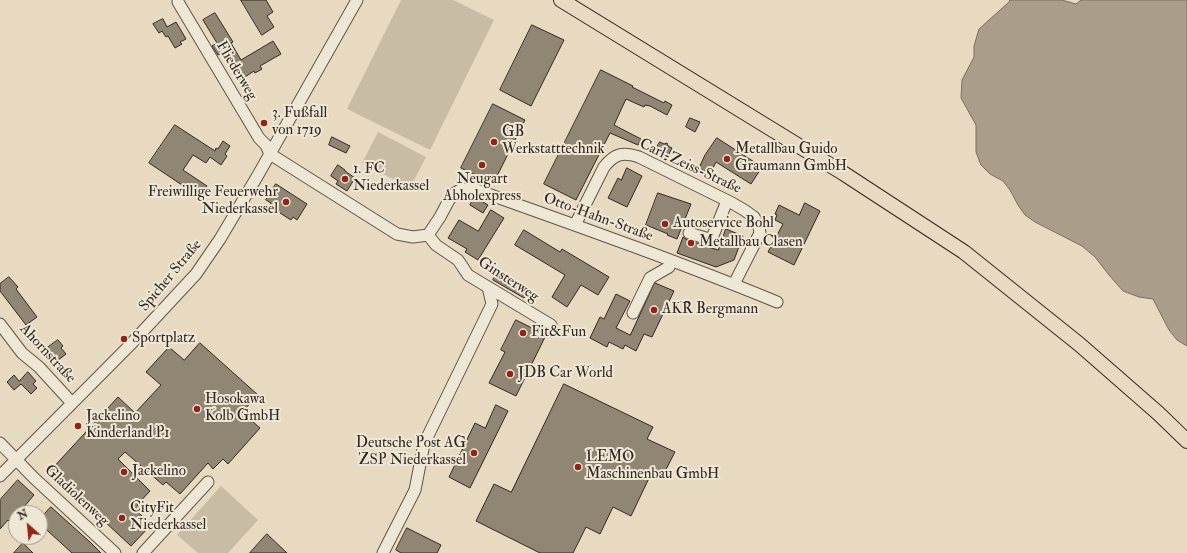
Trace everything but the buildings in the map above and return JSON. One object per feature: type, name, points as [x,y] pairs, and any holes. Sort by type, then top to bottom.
[{"type":"main road","points":[[562,0],[843,173],[964,252],[1079,344],[1158,413],[1187,441]]},
{"type":"street","name":"Spicher Straße","points":[[0,476],[130,345],[196,274],[220,239],[270,154],[357,0]]},
{"type":"street","name":"Fliederweg","points":[[178,2],[259,138],[266,145],[270,154]]},
{"type":"street","points":[[270,154],[397,234],[413,237],[428,235]]},
{"type":"street","name":"Carl-Zeiss-Straße","points":[[575,225],[604,167],[610,159],[618,155],[627,154],[639,158],[727,201],[754,217],[760,233],[734,284]]},
{"type":"street","name":"Otto-Hahn-Straße","points":[[428,235],[449,200],[455,193],[462,189],[474,189],[734,284],[777,302]]},
{"type":"street","points":[[689,233],[708,239],[712,238],[727,201]]},
{"type":"street","name":"Ginsterweg","points":[[428,235],[436,245],[458,260],[468,275],[551,325]]},
{"type":"street","points":[[633,313],[650,278],[669,267],[671,261]]},
{"type":"street","points":[[383,553],[415,490],[424,444],[492,304],[488,287]]},
{"type":"street","name":"Ahornstraße","points":[[0,324],[22,353],[39,367],[72,403]]},
{"type":"street","name":"Gladiolenweg","points":[[0,443],[34,478],[115,553]]},
{"type":"street","points":[[143,553],[208,482]]},
{"type":"shaded area","points":[[401,0],[453,0],[494,20],[430,150],[347,109]]},
{"type":"shaded area","points":[[1010,0],[1062,0],[1076,4],[1081,0],[1187,0],[1187,346],[1177,340],[1169,330],[1153,299],[1139,297],[1123,291],[1095,257],[1082,246],[1035,222],[1025,215],[1003,181],[990,174],[981,165],[976,152],[976,125],[961,98],[962,80],[974,57],[974,46],[979,29]]},
{"type":"shaded area","points":[[378,132],[426,157],[410,188],[362,163]]},
{"type":"shaded area","points":[[221,486],[258,520],[228,553],[198,553],[177,535]]},
{"type":"place","name":"3. Fußfall von 1719","points":[[264,123]]},
{"type":"place","name":"GB Werkstatttechnik","points":[[494,142]]},
{"type":"place","name":"Metallbau Guido Graumann GmbH","points":[[727,159]]},
{"type":"place","name":"Neugart Abholexpress","points":[[482,165]]},
{"type":"place","name":"1. FC Niederkassel","points":[[345,179]]},
{"type":"place","name":"Freiwillige Feuerwehr Niederkassel","points":[[286,202]]},
{"type":"place","name":"Autoservice Bohl","points":[[665,224]]},
{"type":"place","name":"Metallbau Clasen","points":[[691,243]]},
{"type":"place","name":"AKR Bergmann","points":[[654,310]]},
{"type":"place","name":"Fit&Fun","points":[[523,333]]},
{"type":"place","name":"Sportplatz","points":[[124,339]]},
{"type":"place","name":"JDB Car World","points":[[510,374]]},
{"type":"place","name":"Hosokawa Kolb GmbH","points":[[197,409]]},
{"type":"place","name":"Jackelino Kinderland P1","points":[[78,426]]},
{"type":"place","name":"Deutsche Post AG ZSP Niederkassel","points":[[474,453]]},
{"type":"place","name":"LEMO Maschinenbau GmbH","points":[[578,467]]},
{"type":"place","name":"Jackelino","points":[[124,472]]},
{"type":"place","name":"CityFit Niederkassel","points":[[122,518]]}]
